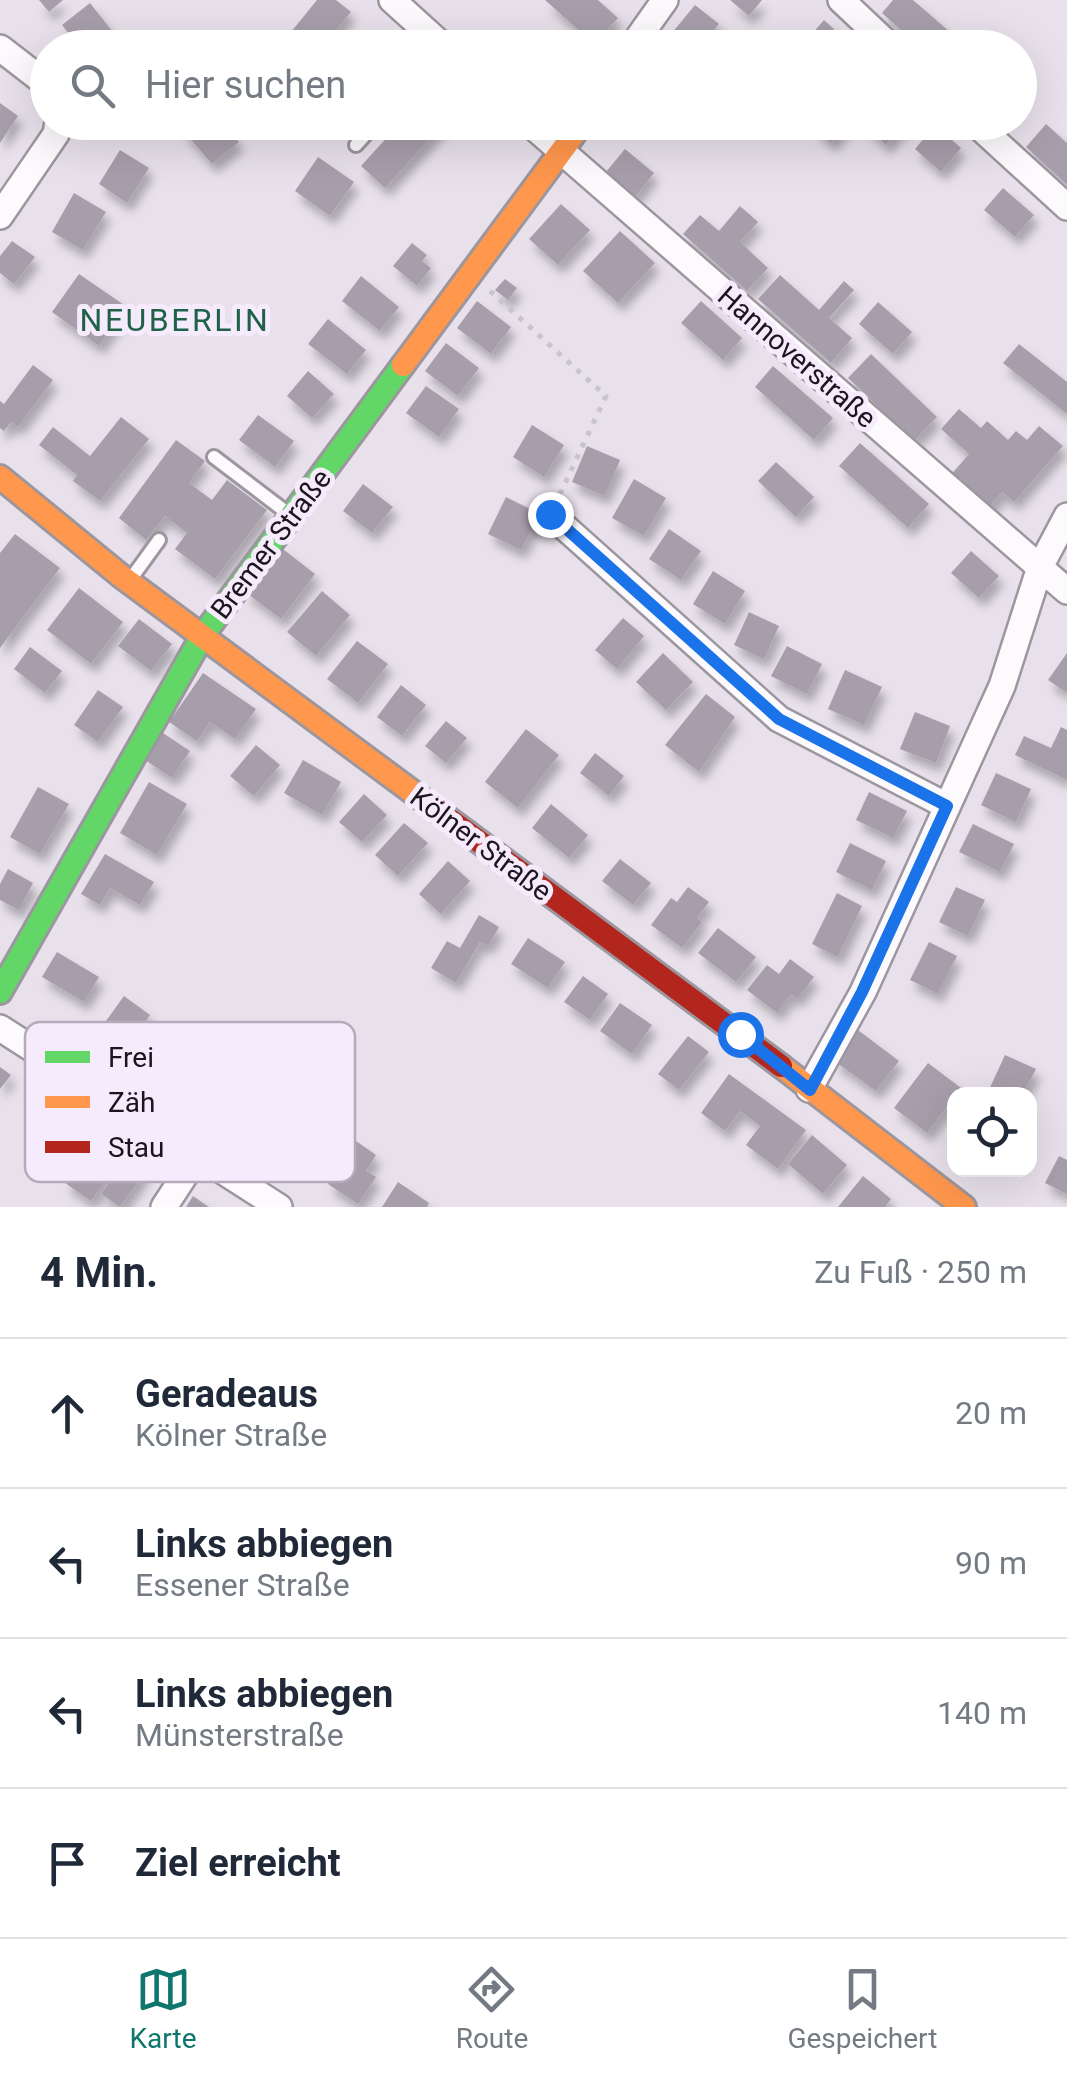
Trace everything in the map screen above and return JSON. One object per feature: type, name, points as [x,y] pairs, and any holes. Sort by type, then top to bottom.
[{"type":"street","points":[[392,0],[425,30]]},
{"type":"street","points":[[841,0],[873,30]]},
{"type":"street","points":[[639,30],[649,5]]},
{"type":"street","points":[[0,48],[30,71]]},
{"type":"street","points":[[0,216],[52,140]]},
{"type":"street","name":"Hannoverstraße","points":[[547,140],[1067,591]]},
{"type":"street","name":"Bremer Straße","points":[[0,992],[203,635],[572,140]]},
{"type":"street","points":[[994,140],[1067,207]]},
{"type":"street","name":"Kölner Straße","points":[[0,477],[129,582],[964,1207]]},
{"type":"street","points":[[550,514],[779,719],[947,806]]},
{"type":"street","points":[[810,1090],[862,992],[1002,686],[1040,567],[1067,516]]},
{"type":"street","points":[[0,1028],[25,1044]]},
{"type":"street","points":[[164,1207],[180,1182]]},
{"type":"street","points":[[240,1182],[279,1207]]},
{"type":"lane","points":[[356,145],[361,140]]},
{"type":"lane","points":[[214,457],[292,516]]},
{"type":"lane","points":[[129,582],[159,540]]},
{"type":"path","points":[[472,275],[606,396],[550,514]]},
{"type":"building","points":[[39,0],[63,0],[49,12]]},
{"type":"building","points":[[317,0],[336,0],[351,12],[336,30],[293,30]]},
{"type":"building","points":[[545,0],[598,0],[618,18],[607,30],[578,30]]},
{"type":"building","points":[[730,0],[762,0],[749,16]]},
{"type":"building","points":[[893,0],[913,0],[948,30],[901,30],[882,13]]},
{"type":"building","points":[[90,3],[111,30],[66,30],[62,25]]},
{"type":"building","points":[[695,5],[719,24],[714,30],[674,30]]},
{"type":"building","points":[[824,20],[834,29],[833,30],[815,30]]},
{"type":"building","points":[[0,103],[18,116],[0,143]]},
{"type":"building","points":[[1046,124],[1067,143],[1067,185],[1026,147],[1037,140]]},
{"type":"building","points":[[191,140],[237,140],[239,142],[212,164]]},
{"type":"building","points":[[385,140],[429,140],[385,188],[361,166]]},
{"type":"building","points":[[922,140],[952,140],[961,148],[941,172],[915,149]]},
{"type":"building","points":[[625,149],[654,173],[635,197],[605,173]]},
{"type":"building","points":[[120,150],[149,168],[127,203],[99,184]]},
{"type":"building","points":[[318,157],[354,182],[330,216],[295,191]]},
{"type":"building","points":[[1003,188],[1034,215],[1015,237],[984,210]]},
{"type":"building","points":[[74,193],[106,212],[83,250],[52,232]]},
{"type":"building","points":[[561,204],[590,230],[558,265],[529,239]]},
{"type":"building","points":[[740,206],[758,222],[740,242],[768,268],[747,291],[683,234],[700,215],[719,231]]},
{"type":"building","points":[[620,231],[655,263],[618,303],[583,271]]},
{"type":"building","points":[[12,241],[35,257],[14,284],[0,273],[0,256]]},
{"type":"building","points":[[412,243],[427,255],[422,261],[431,268],[417,286],[393,266]]},
{"type":"building","points":[[79,274],[127,307],[99,346],[52,312]]},
{"type":"building","points":[[780,275],[819,310],[844,281],[854,290],[829,318],[852,338],[831,363],[758,299]]},
{"type":"building","points":[[361,276],[399,307],[380,331],[342,301]]},
{"type":"building","points":[[505,279],[517,288],[508,300],[495,290]]},
{"type":"building","points":[[477,301],[511,327],[491,354],[457,328]]},
{"type":"building","points":[[701,301],[742,338],[723,360],[681,323]]},
{"type":"building","points":[[878,302],[912,332],[893,354],[859,324]]},
{"type":"building","points":[[328,319],[366,350],[347,374],[308,344]]},
{"type":"building","points":[[446,343],[479,368],[458,396],[425,371]]},
{"type":"building","points":[[1019,344],[1067,382],[1067,414],[1003,363]]},
{"type":"building","points":[[871,354],[937,417],[914,441],[848,378]]},
{"type":"building","points":[[33,365],[53,380],[18,427],[11,422],[4,431],[0,428],[0,401],[4,404]]},
{"type":"building","points":[[773,366],[833,418],[814,440],[755,387]]},
{"type":"building","points":[[308,371],[334,394],[312,418],[287,396]]},
{"type":"building","points":[[426,386],[459,409],[439,437],[406,413]]},
{"type":"building","points":[[959,409],[981,428],[987,421],[1008,440],[1016,431],[1027,440],[1039,426],[1063,446],[1014,502],[1002,492],[986,511],[948,478],[969,454],[941,429]]},
{"type":"building","points":[[258,415],[294,441],[275,467],[239,440]]},
{"type":"building","points":[[121,417],[149,439],[100,501],[73,481],[77,475],[39,445],[53,427],[90,456]]},
{"type":"building","points":[[532,425],[564,445],[544,477],[513,457]]},
{"type":"building","points":[[176,440],[205,461],[189,483],[212,500],[227,480],[267,510],[215,579],[175,549],[187,533],[165,516],[146,540],[119,518]]},
{"type":"building","points":[[860,443],[929,504],[908,528],[839,466]]},
{"type":"building","points":[[587,446],[620,460],[605,496],[572,482]]},
{"type":"building","points":[[776,462],[814,497],[796,517],[758,481]]},
{"type":"building","points":[[634,479],[666,498],[644,536],[612,518]]},
{"type":"building","points":[[363,484],[393,507],[372,533],[343,511]]},
{"type":"building","points":[[506,497],[540,514],[521,550],[488,534]]},
{"type":"building","points":[[669,529],[701,551],[681,580],[649,559]]},
{"type":"building","points":[[15,534],[60,568],[0,648],[0,553]]},
{"type":"building","points":[[279,546],[315,574],[281,619],[245,592]]},
{"type":"building","points":[[971,551],[999,576],[979,598],[951,573]]},
{"type":"building","points":[[713,571],[745,591],[725,624],[693,604]]},
{"type":"building","points":[[79,588],[123,622],[91,664],[47,630]]},
{"type":"building","points":[[322,591],[350,615],[316,656],[287,632]]},
{"type":"building","points":[[749,612],[779,626],[764,659],[734,645]]},
{"type":"building","points":[[623,618],[644,636],[617,669],[595,650]]},
{"type":"building","points":[[139,619],[172,644],[151,671],[118,646]]},
{"type":"building","points":[[357,641],[388,664],[358,703],[327,679]]},
{"type":"building","points":[[787,646],[822,664],[807,694],[771,676]]},
{"type":"building","points":[[30,647],[62,671],[45,693],[14,669]]},
{"type":"building","points":[[663,653],[693,682],[666,710],[636,682]]},
{"type":"building","points":[[1067,653],[1067,693],[1048,680]]},
{"type":"building","points":[[845,670],[882,687],[864,725],[828,709]]},
{"type":"building","points":[[203,673],[256,709],[235,739],[210,722],[197,741],[169,722]]},
{"type":"building","points":[[401,685],[426,705],[402,736],[377,717]]},
{"type":"building","points":[[98,690],[123,707],[98,742],[74,725]]},
{"type":"building","points":[[706,694],[735,717],[699,772],[665,745]]},
{"type":"building","points":[[915,712],[950,726],[936,763],[900,749]]},
{"type":"building","points":[[446,721],[467,738],[446,763],[425,746]]},
{"type":"building","points":[[1061,727],[1067,730],[1067,780],[1015,755],[1024,736],[1051,748]]},
{"type":"building","points":[[526,729],[559,755],[518,808],[485,782]]},
{"type":"building","points":[[163,733],[190,751],[172,778],[145,760]]},
{"type":"building","points":[[256,745],[280,765],[254,796],[230,776]]},
{"type":"building","points":[[595,753],[624,776],[609,796],[580,773]]},
{"type":"building","points":[[303,760],[341,782],[322,815],[284,793]]},
{"type":"building","points":[[996,773],[1031,789],[1016,822],[981,805]]},
{"type":"building","points":[[149,782],[187,804],[157,855],[120,833]]},
{"type":"building","points":[[38,787],[69,804],[40,854],[10,837]]},
{"type":"building","points":[[869,792],[907,811],[893,838],[856,820]]},
{"type":"building","points":[[364,794],[387,815],[362,842],[339,822]]},
{"type":"building","points":[[551,804],[588,835],[569,858],[532,828]]},
{"type":"building","points":[[404,823],[428,843],[398,876],[375,855]]},
{"type":"building","points":[[973,824],[1014,844],[1000,872],[959,852]]},
{"type":"building","points":[[850,843],[886,861],[872,890],[836,872]]},
{"type":"building","points":[[105,854],[154,882],[140,905],[110,888],[100,905],[81,894]]},
{"type":"building","points":[[620,859],[651,883],[633,905],[602,881]]},
{"type":"building","points":[[448,861],[470,881],[441,914],[419,894]]},
{"type":"building","points":[[8,869],[33,883],[19,910],[0,900],[0,884]]},
{"type":"building","points":[[688,887],[709,902],[697,918],[702,922],[682,948],[651,925],[671,898],[677,902]]},
{"type":"building","points":[[956,887],[985,900],[968,936],[939,922]]},
{"type":"building","points":[[837,893],[862,906],[838,957],[812,944]]},
{"type":"building","points":[[479,915],[499,927],[488,946],[480,942],[456,983],[431,968],[447,941],[460,948]]},
{"type":"building","points":[[718,928],[756,957],[736,982],[698,953]]},
{"type":"building","points":[[528,938],[565,962],[548,988],[511,964]]},
{"type":"building","points":[[929,942],[957,956],[938,994],[910,980]]},
{"type":"building","points":[[57,952],[99,977],[84,1002],[42,977]]},
{"type":"building","points":[[790,959],[814,977],[797,999],[791,994],[777,1013],[747,990],[767,965],[779,974]]},
{"type":"building","points":[[583,976],[608,994],[590,1020],[564,1002]]},
{"type":"building","points":[[124,996],[150,1015],[145,1022],[106,1021]]},
{"type":"building","points":[[620,1003],[652,1025],[632,1054],[600,1031]]},
{"type":"building","points":[[854,1027],[899,1061],[876,1091],[834,1061]]},
{"type":"building","points":[[688,1036],[709,1052],[679,1090],[658,1074]]},
{"type":"building","points":[[1005,1055],[1036,1069],[1027,1087],[990,1087]]},
{"type":"building","points":[[928,1063],[960,1087],[947,1087],[947,1107],[927,1133],[894,1108]]},
{"type":"building","points":[[0,1067],[11,1075],[0,1089]]},
{"type":"building","points":[[729,1074],[806,1130],[778,1169],[746,1145],[760,1126],[740,1111],[725,1131],[701,1113]]},
{"type":"building","points":[[812,1135],[847,1165],[823,1194],[788,1164]]},
{"type":"building","points":[[355,1143],[376,1155],[366,1171],[376,1177],[358,1204],[328,1184],[355,1182]]},
{"type":"building","points":[[1059,1156],[1067,1160],[1067,1194],[1045,1183]]},
{"type":"building","points":[[863,1176],[891,1199],[885,1207],[838,1207]]},
{"type":"building","points":[[66,1182],[104,1182],[91,1201]]},
{"type":"building","points":[[109,1182],[138,1182],[120,1207],[101,1194]]},
{"type":"building","points":[[398,1182],[429,1203],[427,1207],[382,1207]]},
{"type":"building","points":[[193,1196],[209,1207],[186,1207]]},
{"type":"traffic: fast","points":[[0,992],[203,635],[403,365]]},
{"type":"traffic: slow","points":[[403,365],[570,140]]},
{"type":"traffic: slow","points":[[0,477],[121,576],[430,805]]},
{"type":"traffic: slow","points":[[781,1066],[964,1207]]},
{"type":"traffic: jam","points":[[430,805],[781,1066]]},
{"type":"district","name":"NEUBERLIN","points":[[175,320]]},
{"type":"route","points":[[550,514],[779,719],[947,806],[862,992],[810,1090],[740,1034]]}]
